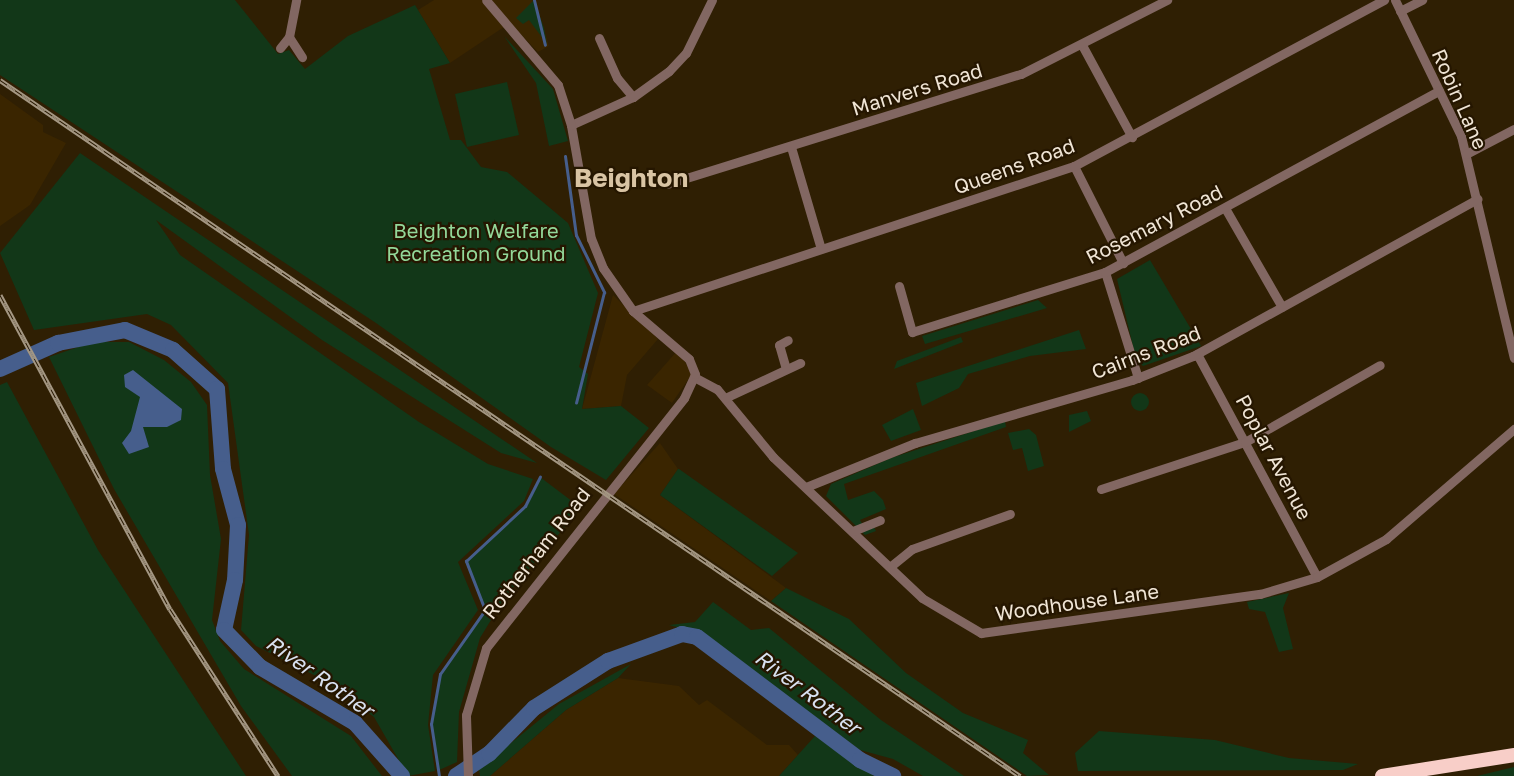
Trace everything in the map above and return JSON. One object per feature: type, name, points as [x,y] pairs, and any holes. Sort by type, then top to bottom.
[{"type":"highway","points":[[1382,776],[1514,755]]},
{"type":"street","points":[[280,48],[289,37],[296,0]]},
{"type":"street","points":[[486,0],[544,64],[571,125],[591,239],[633,311],[689,359],[694,377]]},
{"type":"street","points":[[571,125],[633,97],[686,53],[712,0]]},
{"type":"street","name":"Manvers Road","points":[[667,184],[984,88],[1082,45],[1167,0]]},
{"type":"street","name":"Queens Road","points":[[633,311],[1074,166],[1132,137],[1384,0]]},
{"type":"street","name":"Robin Lane","points":[[1395,0],[1439,91],[1466,154],[1510,326],[1514,358]]},
{"type":"street","points":[[1400,11],[1422,0]]},
{"type":"street","points":[[289,37],[302,57]]},
{"type":"street","points":[[599,38],[617,78],[633,97]]},
{"type":"street","points":[[1082,45],[1132,137]]},
{"type":"street","name":"Rosemary Road","points":[[899,286],[912,332],[1105,272],[1439,91]]},
{"type":"street","points":[[1466,154],[1514,129]]},
{"type":"street","points":[[791,147],[821,249]]},
{"type":"street","points":[[1074,166],[1123,263]]},
{"type":"street","name":"Cairns Road","points":[[806,487],[915,443],[1138,378],[1197,354],[1477,199]]},
{"type":"street","points":[[1225,208],[1282,307]]},
{"type":"street","points":[[1105,272],[1138,378]]},
{"type":"street","points":[[786,369],[779,345],[788,340]]},
{"type":"street","name":"Poplar Avenue","points":[[1197,354],[1317,577]]},
{"type":"street","points":[[725,398],[800,363]]},
{"type":"street","points":[[1101,489],[1245,442],[1380,364]]},
{"type":"street","name":"Woodhouse Lane","points":[[694,377],[725,398],[748,431],[922,598],[981,633],[1260,594],[1317,577],[1386,539],[1513,428]]},
{"type":"street","name":"Rotherham Road","points":[[468,776],[466,753],[473,686],[494,634],[684,398],[694,377]]},
{"type":"street","points":[[891,566],[918,547],[1010,514]]},
{"type":"street","points":[[853,531],[880,520]]},
{"type":"shaded area","points":[[434,0],[535,0],[549,46],[538,52],[510,23],[450,63],[418,10]]},
{"type":"shaded area","points":[[0,94],[43,125],[43,132],[66,143],[30,205],[0,226]]},
{"type":"shaded area","points":[[613,295],[658,339],[627,375],[621,406],[582,409]]},
{"type":"shaded area","points":[[678,350],[692,374],[672,403],[647,385]]},
{"type":"shaded area","points":[[660,443],[678,469],[660,495],[786,588],[771,601],[614,494]]},
{"type":"shaded area","points":[[618,678],[679,686],[699,705],[707,700],[767,745],[789,745],[798,755],[779,776],[490,776],[566,710]]},
{"type":"green space","name":"Beighton Welfare Recreation Ground","points":[[0,0],[235,0],[278,54],[289,50],[305,69],[348,36],[415,5],[450,63],[429,69],[450,140],[461,140],[481,167],[507,172],[568,223],[598,293],[579,367],[588,374],[582,409],[621,406],[649,428],[606,480],[551,447],[376,323],[0,75]]},
{"type":"green space","points":[[534,0],[547,44],[529,20],[523,24],[516,18]]},
{"type":"green space","points":[[504,36],[553,89],[568,141],[549,146],[536,83]]},
{"type":"green space","points":[[507,82],[519,135],[467,147],[455,94]]},
{"type":"green space","points":[[80,153],[537,463],[501,453],[322,340],[156,220],[180,255],[419,422],[488,464],[533,479],[524,501],[458,562],[478,610],[433,675],[428,725],[435,771],[408,776],[374,717],[322,679],[256,646],[241,630],[249,535],[228,383],[171,325],[147,314],[34,330],[0,253]]},
{"type":"green space","points":[[1150,260],[1201,346],[1143,366],[1136,359],[1117,279]]},
{"type":"green space","points":[[1038,300],[1047,308],[925,344],[922,336]]},
{"type":"green space","points":[[1079,330],[1086,349],[1030,356],[968,374],[959,388],[922,406],[916,383]]},
{"type":"green space","points":[[961,337],[963,342],[894,369],[897,361]]},
{"type":"green space","points":[[93,342],[129,342],[164,360],[191,382],[207,405],[210,475],[221,539],[212,620],[220,641],[244,669],[351,736],[382,776],[292,776],[241,706],[114,489],[49,357]]},
{"type":"green space","points":[[7,382],[98,550],[246,776],[0,776],[0,385]]},
{"type":"green space","points":[[1140,393],[1146,396],[1149,402],[1146,408],[1140,411],[1134,408],[1131,402],[1134,396]]},
{"type":"green space","points":[[913,409],[921,430],[891,441],[882,425]]},
{"type":"green space","points":[[1087,411],[1091,421],[1069,432],[1069,415]]},
{"type":"green space","points":[[1005,421],[1006,427],[844,484],[848,500],[874,491],[883,500],[886,509],[860,520],[863,525],[871,522],[876,531],[865,535],[826,496],[831,484],[891,458]]},
{"type":"green space","points":[[1029,429],[1036,435],[1044,466],[1028,471],[1022,448],[1013,450],[1008,433]]},
{"type":"green space","points":[[678,469],[798,553],[772,576],[660,495]]},
{"type":"green space","points":[[540,477],[581,508],[505,597],[480,638],[459,712],[457,762],[437,771],[431,724],[440,674],[485,610],[466,561],[525,506]]},
{"type":"green space","points":[[786,588],[849,619],[906,673],[963,713],[1028,740],[1023,753],[1049,775],[1027,776],[771,601]]},
{"type":"green space","points":[[1289,593],[1283,608],[1293,649],[1279,652],[1265,612],[1249,609],[1247,602]]},
{"type":"green space","points":[[713,602],[751,630],[769,628],[881,720],[964,776],[923,776],[893,759],[860,750],[702,634],[669,625],[695,622]]},
{"type":"green space","points":[[631,664],[618,678],[566,710],[490,776],[480,776],[479,769],[559,704]]},
{"type":"green space","points":[[1099,731],[1215,740],[1289,758],[1358,764],[1343,770],[1078,771],[1075,753]]},
{"type":"green space","points":[[815,736],[874,776],[779,776]]},
{"type":"green space","points":[[1514,767],[1514,776],[1477,776]]},
{"type":"water","points":[[133,370],[182,409],[181,420],[167,427],[143,427],[149,447],[129,454],[122,443],[131,431],[140,397],[125,387],[124,375]]},
{"type":"waterway","points":[[534,0],[545,45]]},
{"type":"waterway","points":[[565,156],[576,235],[604,292],[576,403]]},
{"type":"waterway","name":"River Rother","points":[[0,369],[58,343],[125,330],[173,350],[217,389],[223,469],[238,525],[235,580],[224,630],[260,667],[355,723],[402,776]]},
{"type":"waterway","points":[[439,776],[431,724],[440,674],[485,610],[466,561],[525,506],[540,477]]},
{"type":"waterway","name":"River Rother","points":[[456,776],[489,754],[534,708],[608,661],[682,634],[697,637],[860,760],[893,776]]},
{"type":"railway","points":[[0,80],[1020,776]]},
{"type":"railway","points":[[0,295],[170,609],[278,776]]},
{"type":"district","name":"Beighton","points":[[631,178]]}]
